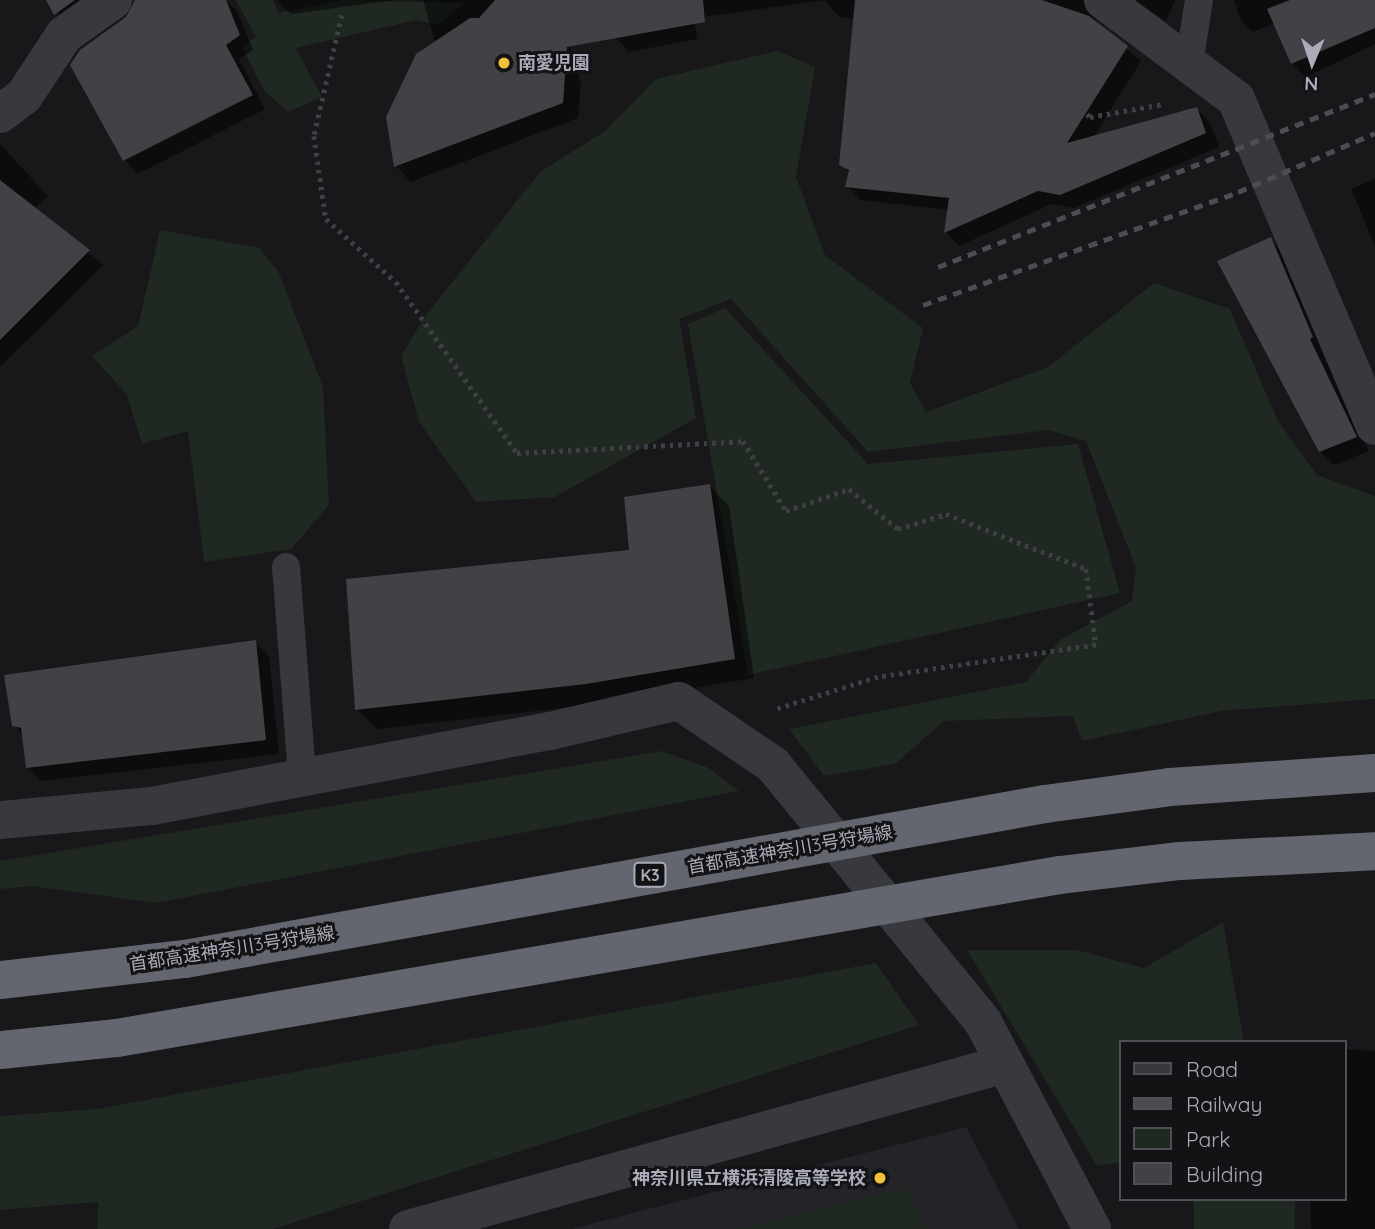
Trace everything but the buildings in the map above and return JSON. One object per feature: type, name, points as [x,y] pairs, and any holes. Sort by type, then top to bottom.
[{"type":"highway","name":"首都高速神奈川3号狩場線","points":[[0,980],[185,960],[1045,804],[1301,776],[1375,773]]},
{"type":"highway","points":[[0,1050],[117,1038],[1060,875],[1297,853],[1375,851]]},
{"type":"street","points":[[0,114],[24,96],[64,35],[113,0]]},
{"type":"street","points":[[1103,0],[1236,99],[1375,426]]},
{"type":"street","points":[[2,819],[152,806],[679,701],[774,765],[982,1022],[1092,1229]]},
{"type":"street","points":[[408,1229],[1005,1065]]},
{"type":"lane","points":[[1189,64],[1199,0]]},
{"type":"lane","points":[[286,567],[302,777]]},
{"type":"path","points":[[342,15],[314,136],[326,219],[396,282],[517,453],[743,441],[786,511],[849,489],[898,529],[946,514],[1086,569],[1096,645],[878,677],[717,728]]},
{"type":"path","points":[[930,56],[1053,76],[1090,117],[1226,92]]},
{"type":"shaded area","name":"神奈川県立横浜清陵高等学校","points":[[966,1127],[1019,1229],[571,1229]]},
{"type":"green space","points":[[236,0],[273,0],[278,13],[343,0],[464,3],[438,25],[416,20],[296,48],[322,97],[288,112],[264,90],[242,47],[256,37]]},
{"type":"green space","points":[[777,51],[815,67],[796,177],[825,255],[923,328],[910,383],[926,412],[1048,367],[1154,283],[1230,309],[1278,421],[1317,475],[1375,496],[1375,699],[1222,711],[1082,741],[1073,716],[944,721],[895,764],[824,776],[789,729],[1026,682],[1060,640],[1132,601],[1136,568],[1086,441],[1049,430],[868,452],[731,299],[679,319],[696,418],[555,497],[476,502],[419,422],[401,356],[425,316],[540,172],[605,131],[656,79]]},
{"type":"green space","points":[[160,230],[260,248],[279,273],[323,387],[329,505],[291,549],[204,562],[188,431],[142,444],[127,395],[92,356],[138,326]]},
{"type":"green space","points":[[725,308],[868,464],[1078,444],[1120,593],[748,675],[688,324]]},
{"type":"green space","points":[[661,751],[709,768],[739,791],[156,903],[31,886],[0,889],[0,861]]},
{"type":"green space","points":[[1223,922],[1244,1040],[1120,1040],[1120,1162],[1097,1166],[967,950],[1077,950],[1144,968]]},
{"type":"green space","points":[[876,963],[919,1025],[273,1229],[97,1229],[98,1202],[0,1210],[0,1116],[97,1109]]},
{"type":"green space","points":[[907,1188],[926,1229],[736,1229]]},
{"type":"green space","points":[[1194,1201],[1295,1201],[1295,1229],[1194,1229]]},
{"type":"railway","points":[[938,267],[1375,94]]},
{"type":"railway","points":[[923,305],[1238,192],[1375,133]]},
{"type":"place","name":"南愛児園","points":[[504,63]]},
{"type":"place","name":"神奈川県立横浜清陵高等学校","points":[[880,1178]]}]
